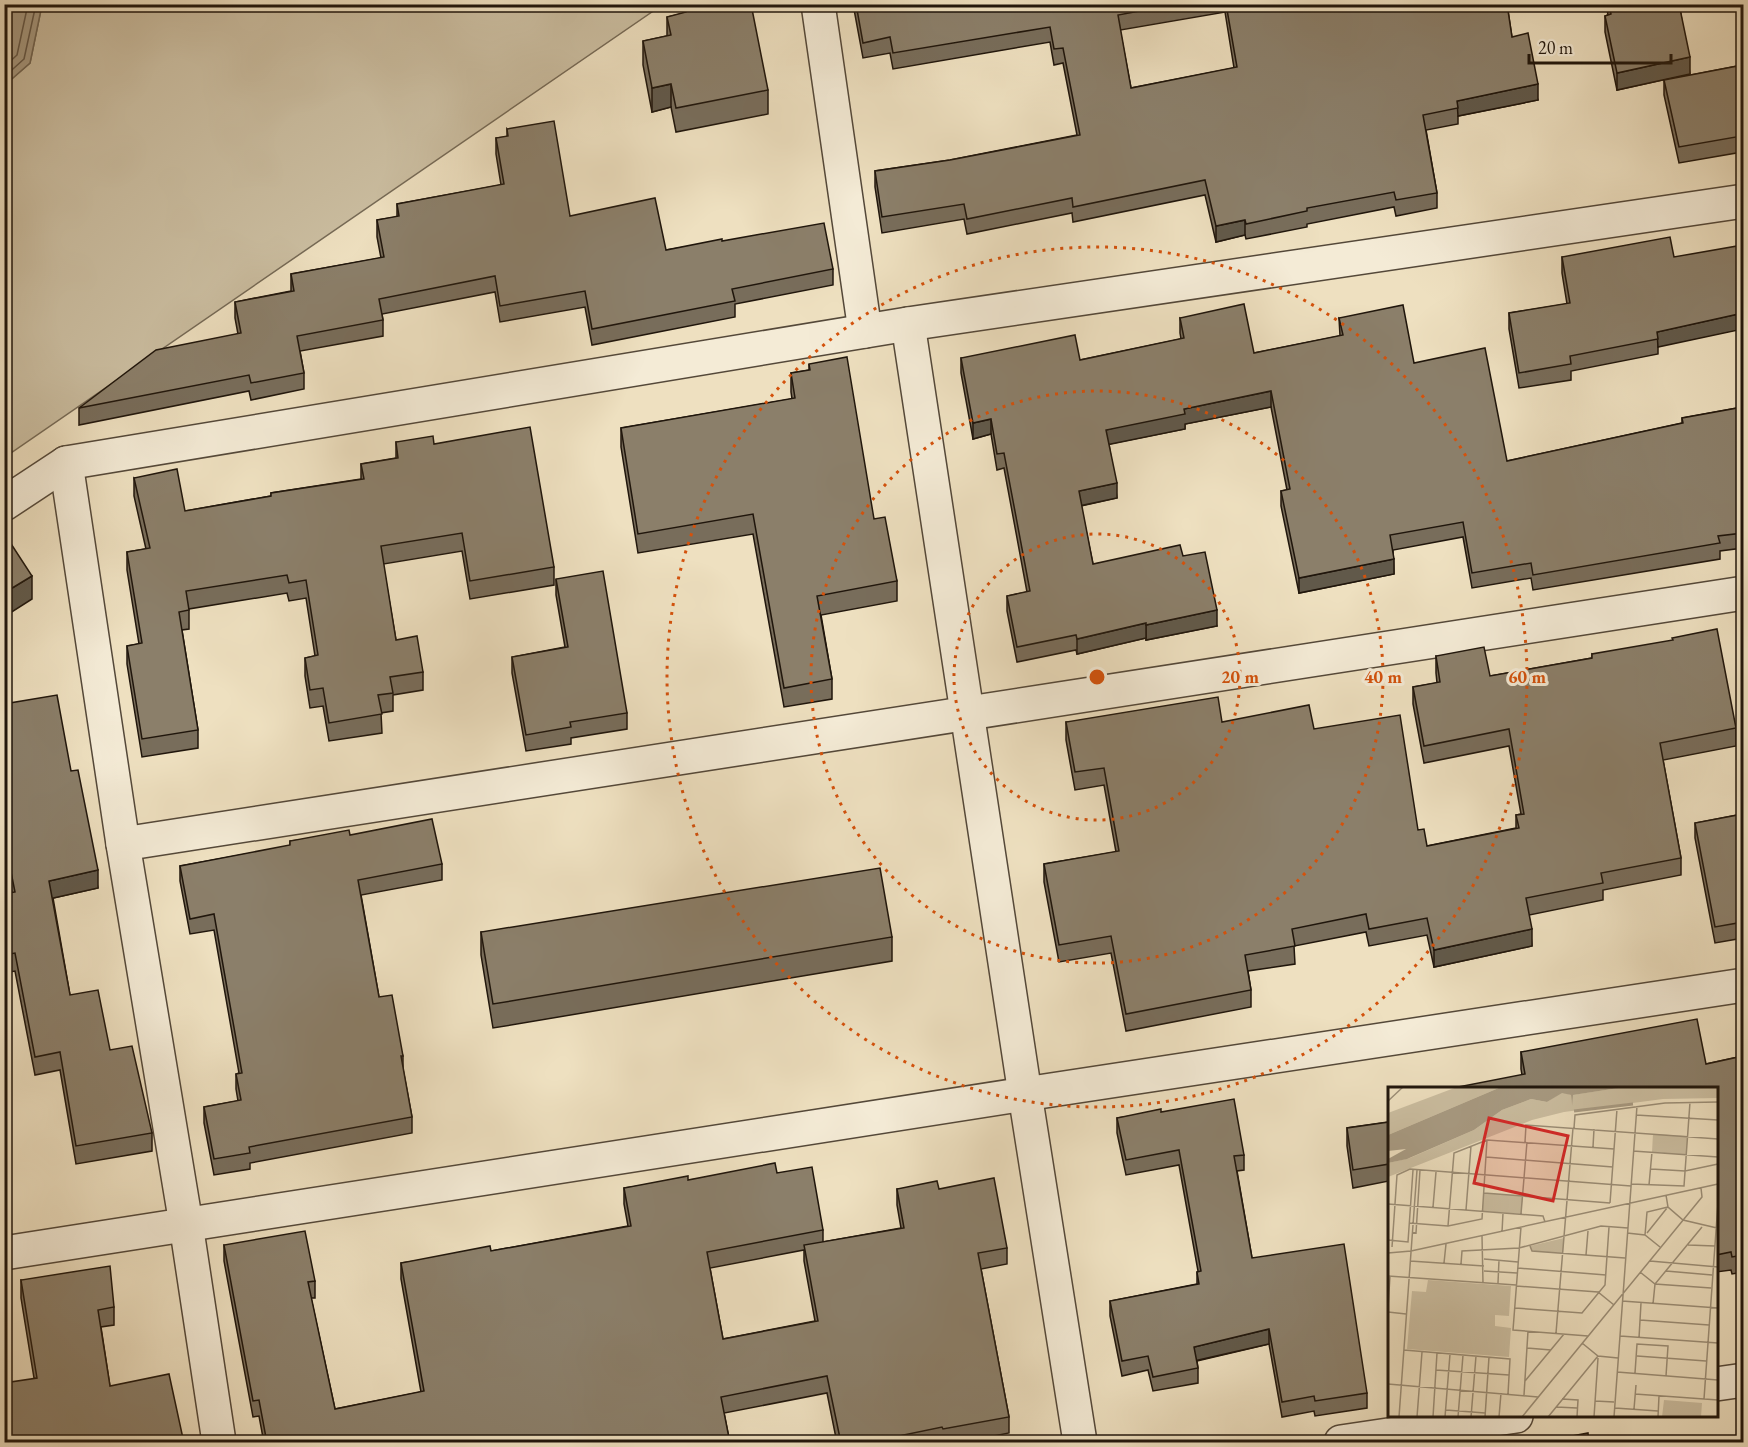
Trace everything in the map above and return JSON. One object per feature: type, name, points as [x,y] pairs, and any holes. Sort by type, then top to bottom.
[{"type":"street","points":[[818,4],[865,331]]},
{"type":"street","points":[[4,504],[66,463],[908,324],[1743,201]]},
{"type":"street","points":[[908,324],[1080,1443]]},
{"type":"street","points":[[66,463],[123,844],[186,1224],[219,1443]]},
{"type":"street","points":[[123,844],[1743,593]]},
{"type":"street","points":[[4,1253],[1743,985]]},
{"type":"street","points":[[1718,1384],[1743,1380]]},
{"type":"street","points":[[1341,1443],[1510,1417]]},
{"type":"shaded area","points":[[42,5],[662,5],[5,457],[5,84],[30,63]]},
{"type":"water","points":[[5,4],[42,5],[30,63],[5,85]]},
{"type":"building","points":[[685,4],[751,4],[768,90],[676,108],[671,84],[652,88],[643,41],[671,35],[667,17],[686,12]]},
{"type":"building","points":[[856,4],[1177,4],[1118,15],[1131,88],[1237,67],[1226,4],[1507,4],[1512,37],[1528,33],[1538,84],[1457,101],[1458,108],[1423,115],[1437,193],[1396,200],[1394,192],[1307,208],[1307,211],[1246,224],[1245,220],[1216,226],[1205,180],[1073,207],[1072,198],[967,219],[964,204],[882,217],[875,171],[950,160],[1080,135],[1063,48],[1054,49],[1050,27],[893,53],[890,37],[863,43]]},
{"type":"building","points":[[1609,4],[1679,4],[1690,57],[1617,73],[1605,16],[1611,14]]},
{"type":"building","points":[[1743,65],[1743,123],[1740,124],[1742,136],[1679,147],[1664,80]]},
{"type":"building","points":[[554,121],[570,216],[655,198],[666,250],[824,223],[833,269],[732,289],[735,301],[592,329],[585,291],[500,306],[495,276],[379,299],[383,320],[297,336],[304,373],[251,383],[249,375],[79,408],[156,350],[241,333],[235,302],[294,291],[291,274],[384,257],[377,220],[399,216],[397,204],[504,184],[496,138],[508,136],[507,129]]},
{"type":"building","points":[[1670,237],[1674,257],[1743,245],[1743,313],[1657,332],[1658,339],[1570,356],[1571,364],[1519,373],[1509,313],[1570,303],[1562,257]]},
{"type":"building","points":[[1244,304],[1254,353],[1343,335],[1339,318],[1403,305],[1414,363],[1485,348],[1507,461],[1683,423],[1682,418],[1743,407],[1743,533],[1718,536],[1720,543],[1533,575],[1531,563],[1472,573],[1463,522],[1390,535],[1394,559],[1299,578],[1281,491],[1290,489],[1271,391],[1184,409],[1185,414],[1106,430],[1117,483],[1079,491],[1093,564],[1180,545],[1183,556],[1205,552],[1217,610],[1077,639],[1076,635],[1017,647],[1007,596],[1030,591],[1004,453],[997,454],[991,419],[973,423],[961,358],[1075,335],[1080,360],[1184,338],[1180,318]]},
{"type":"building","points":[[847,357],[874,519],[885,517],[897,581],[817,596],[832,679],[784,688],[753,514],[638,534],[621,428],[795,398],[791,373],[810,370],[809,364]]},
{"type":"building","points":[[530,427],[554,567],[470,581],[462,533],[381,546],[396,640],[417,636],[423,672],[390,677],[393,693],[378,695],[382,714],[329,723],[323,688],[310,690],[305,658],[318,655],[306,580],[289,583],[287,575],[186,591],[189,610],[179,612],[198,730],[142,739],[127,646],[142,643],[127,552],[150,548],[134,478],[177,469],[185,511],[271,496],[271,493],[364,479],[361,464],[398,458],[396,442],[433,436],[434,444]]},
{"type":"building","points":[[4,533],[32,576],[4,593]]},
{"type":"building","points":[[603,571],[627,713],[570,722],[571,727],[526,735],[512,657],[568,647],[556,579]]},
{"type":"building","points":[[1717,629],[1736,728],[1660,743],[1681,858],[1601,873],[1603,883],[1526,898],[1532,929],[1434,950],[1427,918],[1369,929],[1366,914],[1292,929],[1295,946],[1245,955],[1251,990],[1126,1014],[1111,936],[1059,945],[1044,864],[1119,851],[1104,768],[1075,772],[1066,722],[1218,697],[1222,722],[1309,705],[1314,729],[1400,715],[1418,830],[1424,829],[1427,846],[1519,828],[1516,815],[1524,814],[1509,729],[1424,746],[1413,687],[1440,682],[1436,656],[1484,647],[1490,676],[1592,658],[1592,654],[1673,640],[1672,638]]},
{"type":"building","points":[[57,695],[71,771],[78,770],[98,870],[49,881],[70,995],[98,990],[110,1050],[132,1046],[152,1133],[76,1146],[60,1052],[35,1057],[15,953],[4,955],[4,894],[15,892],[4,837],[4,704]]},
{"type":"building","points":[[1743,814],[1743,922],[1715,927],[1695,823]]},
{"type":"building","points":[[432,819],[442,864],[358,880],[379,997],[392,995],[412,1117],[249,1147],[250,1153],[214,1159],[204,1107],[241,1100],[236,1074],[242,1073],[214,914],[190,919],[180,866],[290,845],[290,841],[349,830],[350,835]]},
{"type":"building","points":[[880,868],[892,937],[493,1004],[481,932]]},
{"type":"building","points":[[1697,1019],[1706,1064],[1743,1056],[1743,1255],[1732,1257],[1731,1252],[1718,1255],[1718,1087],[1458,1087],[1525,1074],[1521,1052]]},
{"type":"building","points":[[1234,1099],[1244,1155],[1234,1156],[1252,1258],[1344,1244],[1367,1393],[1315,1401],[1314,1396],[1282,1402],[1269,1329],[1194,1347],[1198,1368],[1153,1377],[1148,1356],[1122,1361],[1110,1301],[1199,1284],[1197,1272],[1201,1271],[1179,1150],[1126,1160],[1117,1118],[1161,1109],[1161,1112]]},
{"type":"building","points":[[1388,1122],[1388,1164],[1353,1170],[1347,1128]]},
{"type":"building","points":[[775,1163],[777,1173],[812,1167],[823,1230],[707,1252],[723,1339],[818,1321],[804,1245],[904,1228],[897,1189],[937,1181],[939,1189],[994,1178],[1007,1248],[978,1253],[1009,1417],[943,1429],[942,1427],[865,1443],[841,1443],[827,1376],[721,1397],[730,1443],[267,1443],[259,1400],[253,1401],[224,1245],[305,1231],[315,1281],[308,1282],[335,1409],[424,1391],[401,1263],[490,1246],[491,1251],[631,1226],[624,1188],[688,1176],[688,1180]]},
{"type":"building","points":[[110,1266],[114,1307],[98,1310],[110,1386],[169,1374],[184,1443],[4,1443],[4,1383],[37,1378],[21,1280]]},
{"type":"building","points":[[1588,1433],[1589,1443],[1536,1443]]},
{"type":"building","points":[[1743,1436],[1743,1443],[1719,1443],[1719,1440]]}]
